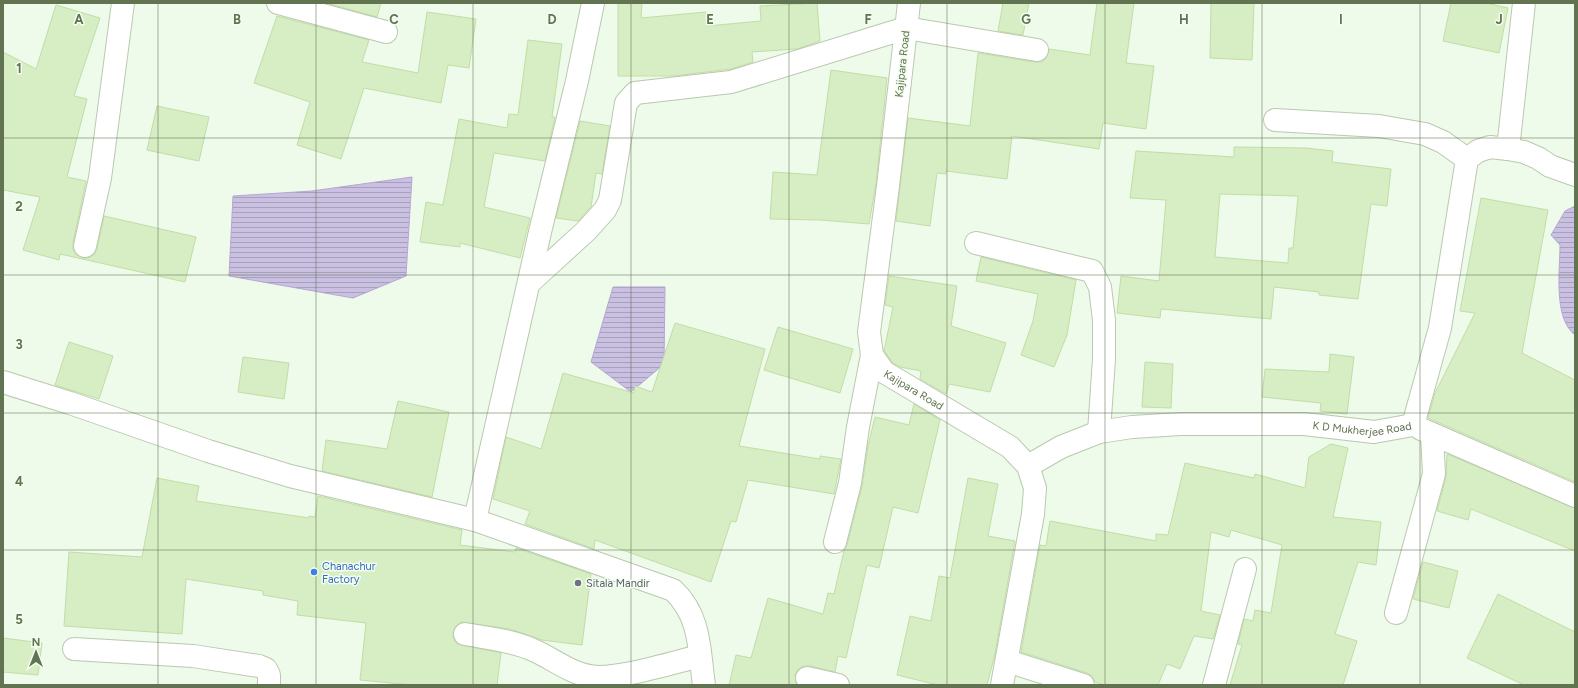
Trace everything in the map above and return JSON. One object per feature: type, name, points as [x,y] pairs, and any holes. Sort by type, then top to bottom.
[{"type":"street","points":[[85,246],[100,178],[123,3]]},
{"type":"street","points":[[278,3],[386,32]]},
{"type":"street","points":[[475,520],[577,81],[593,3]]},
{"type":"street","name":"Kajipara Road","points":[[909,3],[888,186],[869,332],[872,355],[884,372],[1010,447],[1028,466],[1035,488],[1033,514],[1002,685]]},
{"type":"street","points":[[1508,149],[1524,3]]},
{"type":"street","points":[[529,283],[586,231],[605,210],[610,200],[626,103],[635,93],[731,82],[906,28],[1037,50]]},
{"type":"street","points":[[1275,120],[1379,126],[1419,132],[1443,142],[1467,159],[1478,151],[1490,147],[1508,149],[1524,152],[1538,158],[1550,166],[1575,175]]},
{"type":"street","name":"K D Mukherjee Road","points":[[1028,466],[1061,447],[1099,432],[1159,425],[1304,424],[1374,432],[1413,425],[1440,328],[1467,159]]},
{"type":"street","points":[[976,243],[1092,271],[1100,287],[1104,320],[1104,359],[1099,432]]},
{"type":"street","points":[[836,542],[850,483],[858,427],[872,355]]},
{"type":"street","points":[[3,382],[70,403],[208,451],[290,476],[475,520],[673,590],[682,598],[696,622],[704,685]]},
{"type":"street","points":[[1413,425],[1575,496]]},
{"type":"street","points":[[1396,613],[1434,474],[1432,434]]},
{"type":"street","points":[[1214,685],[1245,569]]},
{"type":"street","points":[[465,634],[505,641],[529,648],[566,669],[597,677],[616,675],[700,656]]},
{"type":"street","points":[[74,649],[194,656],[259,666],[266,669],[269,675],[269,685]]},
{"type":"street","points":[[1007,661],[1083,685]]},
{"type":"street","points":[[807,678],[838,685]]},
{"type":"shaded area","points":[[412,177],[406,276],[353,298],[229,276],[233,196],[312,191]]},
{"type":"shaded area","points":[[1575,206],[1575,335],[1568,327],[1563,317],[1559,293],[1560,245],[1551,235],[1565,211]]},
{"type":"shaded area","points":[[613,287],[665,287],[664,364],[631,392],[591,362]]},
{"type":"building","points":[[326,3],[381,3],[377,17]]},
{"type":"building","points":[[618,3],[642,3],[641,18],[706,12],[707,26],[761,21],[760,6],[817,3],[820,41],[797,49],[752,52],[753,62],[731,69],[674,76],[618,76]]},
{"type":"building","points":[[1003,3],[1029,3],[1023,35],[998,31]]},
{"type":"building","points":[[1097,3],[1134,3],[1126,63],[1154,66],[1146,129],[1103,123],[1099,149],[1012,136],[1007,179],[946,171],[946,174],[937,173],[930,226],[896,221],[908,118],[970,126],[978,53],[1035,62],[1042,62],[1046,58],[1049,49],[1090,55]]},
{"type":"building","points":[[1211,3],[1254,3],[1252,60],[1210,58]]},
{"type":"building","points":[[1451,3],[1486,3],[1508,8],[1499,53],[1443,41]]},
{"type":"building","points":[[56,5],[100,18],[74,96],[87,99],[67,177],[86,181],[73,243],[73,250],[77,255],[83,258],[88,258],[94,255],[97,249],[104,216],[196,237],[185,282],[60,254],[59,260],[23,250],[40,197],[3,190],[3,52],[36,69]]},
{"type":"building","points":[[427,12],[476,19],[469,68],[448,65],[441,103],[364,88],[341,159],[297,145],[310,102],[254,83],[277,16],[369,40],[362,62],[418,73]]},
{"type":"building","points":[[528,40],[562,44],[552,117],[555,117],[545,161],[494,153],[484,207],[530,218],[520,258],[460,243],[460,247],[420,242],[426,202],[443,205],[459,119],[507,128],[509,114],[518,115]]},
{"type":"building","points":[[831,70],[887,78],[876,184],[869,224],[821,220],[770,219],[773,172],[817,175]]},
{"type":"building","points":[[157,106],[209,117],[199,161],[147,150]]},
{"type":"building","points":[[580,121],[610,126],[602,174],[596,173],[591,207],[578,221],[556,218]]},
{"type":"building","points":[[1234,147],[1306,148],[1333,151],[1332,162],[1391,169],[1387,206],[1371,204],[1358,299],[1319,295],[1319,292],[1274,287],[1271,319],[1161,309],[1160,318],[1117,313],[1121,276],[1159,281],[1166,200],[1130,198],[1136,151],[1234,157]],"holes":[[[1220,194],[1298,196],[1293,248],[1289,248],[1288,263],[1215,257]]]},
{"type":"building","points":[[1481,198],[1548,210],[1522,353],[1575,380],[1575,482],[1428,418],[1435,393],[1475,313],[1460,311]]},
{"type":"building","points":[[981,257],[1076,280],[1067,335],[1054,367],[1021,355],[1033,321],[1038,294],[976,281]]},
{"type":"building","points":[[889,276],[957,286],[951,326],[1006,343],[990,392],[949,384],[946,394],[920,379],[921,371],[900,367],[893,363],[884,351],[893,307],[885,305]]},
{"type":"building","points":[[675,323],[765,349],[739,446],[820,459],[820,456],[841,459],[834,494],[748,480],[736,522],[731,521],[711,582],[595,540],[594,549],[525,524],[530,511],[493,499],[506,437],[541,449],[563,373],[634,393],[635,386],[652,392]]},
{"type":"building","points":[[778,327],[853,349],[840,393],[764,370]]},
{"type":"building","points":[[69,342],[113,356],[99,399],[55,385]]},
{"type":"building","points":[[1330,354],[1354,357],[1347,414],[1320,411],[1321,403],[1262,397],[1265,369],[1329,372]]},
{"type":"building","points":[[243,357],[289,363],[284,399],[238,392]]},
{"type":"building","points":[[1145,362],[1173,364],[1171,408],[1142,407]]},
{"type":"building","points":[[398,401],[449,412],[432,497],[322,471],[326,440],[387,449]]},
{"type":"building","points":[[914,404],[940,420],[918,513],[893,507],[879,568],[867,565],[846,658],[838,656],[835,672],[810,666],[803,666],[795,675],[797,685],[729,685],[736,655],[751,658],[768,598],[823,614],[828,593],[834,594],[844,551],[847,545],[862,486],[868,446],[875,417],[909,425]]},
{"type":"building","points":[[1331,444],[1348,448],[1333,517],[1381,522],[1376,565],[1358,562],[1335,634],[1357,641],[1343,685],[1230,685],[1242,645],[1238,644],[1244,619],[1253,621],[1255,610],[1271,613],[1282,545],[1231,530],[1229,537],[1211,532],[1201,611],[1220,615],[1213,639],[1194,636],[1180,669],[1167,664],[1158,685],[1104,685],[1095,682],[1092,676],[1087,673],[1021,652],[1040,545],[1046,546],[1050,521],[1156,541],[1156,534],[1168,535],[1185,463],[1254,478],[1255,474],[1305,488],[1309,457]]},
{"type":"building","points":[[1447,454],[1575,508],[1575,551],[1471,509],[1468,520],[1437,511],[1446,477]]},
{"type":"building","points":[[157,478],[199,486],[196,501],[309,518],[309,516],[315,517],[318,496],[462,530],[460,545],[515,552],[516,548],[591,574],[582,645],[542,640],[510,629],[461,622],[456,626],[453,632],[453,638],[457,644],[501,653],[497,685],[411,685],[360,680],[366,623],[297,615],[298,601],[263,595],[263,591],[186,579],[182,634],[64,626],[69,552],[142,557]]},
{"type":"building","points":[[968,478],[998,484],[988,536],[1015,541],[995,654],[987,685],[938,685],[897,675],[910,616],[931,621],[939,576],[950,578]]},
{"type":"building","points":[[1423,562],[1458,571],[1449,608],[1413,599]]},
{"type":"building","points":[[1498,594],[1575,632],[1575,685],[1524,685],[1467,658]]},
{"type":"building","points":[[3,638],[42,643],[38,675],[3,672]]},
{"type":"place","name":"Chanachur Factory","points":[[314,572]]},
{"type":"place","name":"Sitala Mandir","points":[[578,583]]}]
